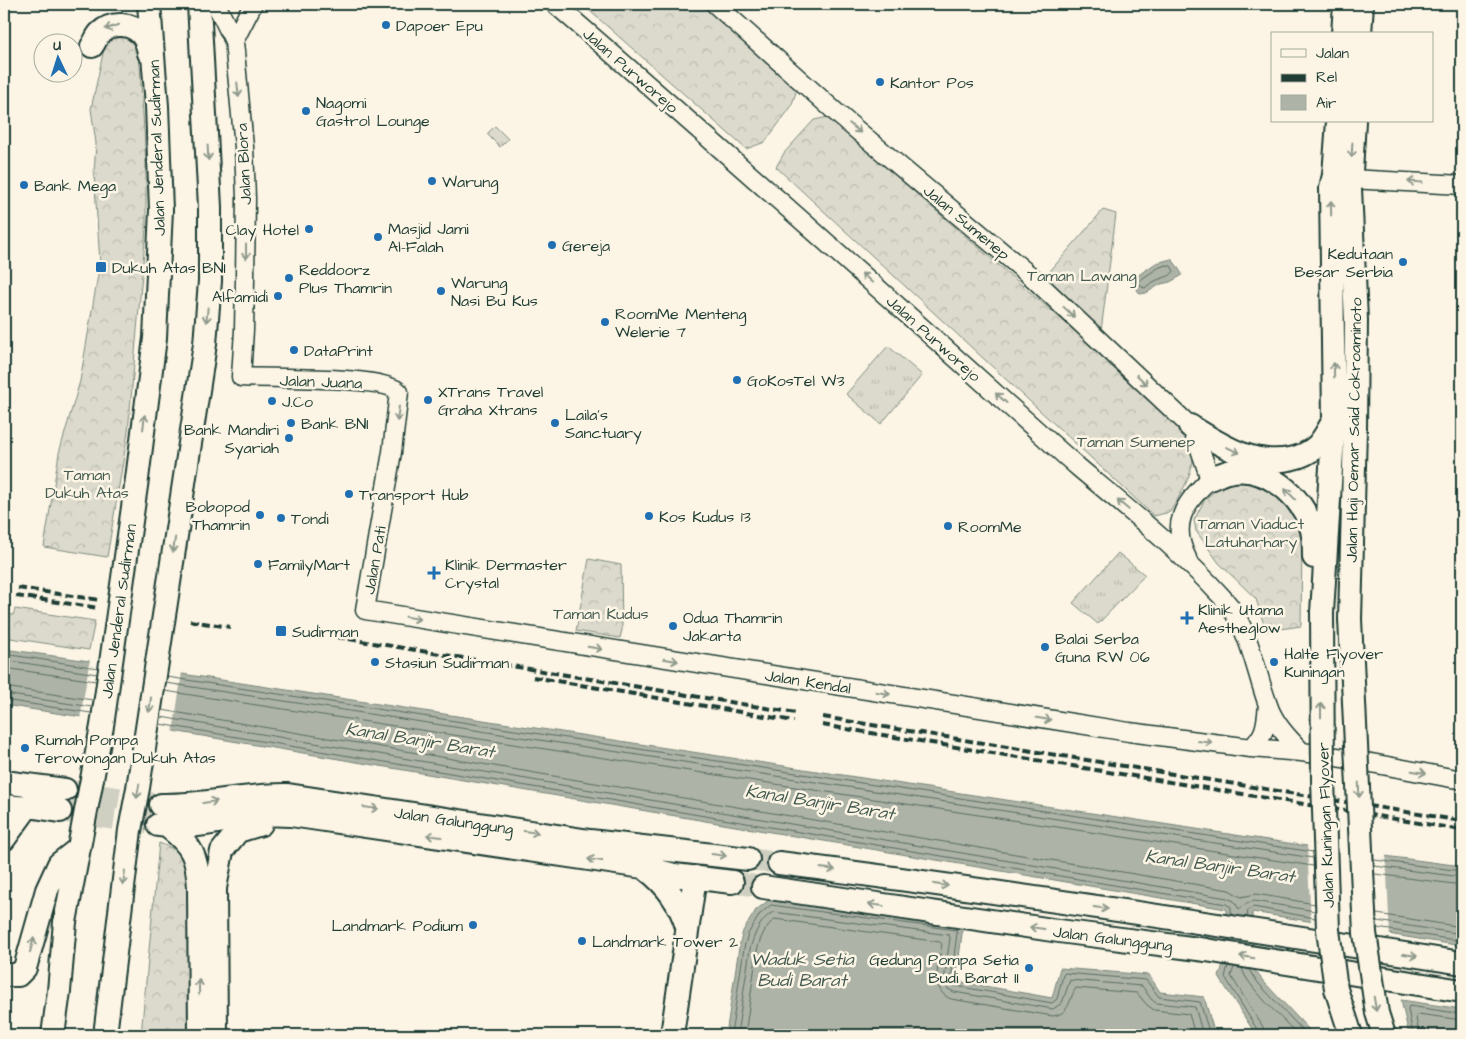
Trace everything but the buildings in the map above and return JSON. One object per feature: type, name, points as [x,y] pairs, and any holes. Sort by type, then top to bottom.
[{"type":"main road","name":"Jalan Jenderal Sudirman","points":[[53,1035],[65,922],[102,726],[155,338],[161,210],[157,106],[149,4]]},
{"type":"main road","points":[[105,1035],[130,830],[141,770],[205,344],[210,281],[210,207],[199,4]]},
{"type":"main road","points":[[1343,32],[1345,4]]},
{"type":"main road","points":[[1360,32],[1362,4]]},
{"type":"main road","points":[[92,46],[99,33],[106,28],[119,24],[126,25],[136,29],[143,35],[153,64]]},
{"type":"main road","name":"Jalan Haji Oemar Said Cokroaminoto","points":[[1321,609],[1334,419],[1331,188],[1334,175],[1338,122]]},
{"type":"main road","name":"Jalan Haji Oemar Said Cokroaminoto","points":[[1354,122],[1350,179],[1356,330],[1350,619],[1365,933],[1377,1014],[1384,1035]]},
{"type":"main road","points":[[1190,426],[1223,446],[1253,459],[1276,462],[1301,457],[1310,451],[1318,445],[1334,419]]},
{"type":"main road","points":[[1210,479],[1228,472],[1246,471],[1270,478],[1285,488],[1295,498],[1312,530],[1314,576],[1321,609]]},
{"type":"main road","name":"Jalan Kuningan Flyover","points":[[1321,609],[1322,770],[1328,930],[1336,989],[1351,1035]]},
{"type":"main road","points":[[13,790],[65,790]]},
{"type":"main road","points":[[13,790],[60,811]]},
{"type":"main road","points":[[4,840],[13,790]]},
{"type":"main road","name":"Jalan Galunggung","points":[[162,819],[185,806],[248,796],[288,796],[590,840],[748,859]]},
{"type":"main road","name":"Jalan Galunggung","points":[[216,1035],[215,888],[222,851],[238,831],[291,815]]},
{"type":"main road","name":"Jalan Galunggung","points":[[162,819],[190,827],[250,816],[291,815],[643,867],[674,875],[731,884],[710,894],[702,902],[687,927]]},
{"type":"main road","points":[[162,819],[185,842],[197,863],[199,887],[200,1035]]},
{"type":"main road","points":[[4,975],[18,975],[25,968],[47,890],[59,864],[78,849]]},
{"type":"main road","name":"Jalan Galunggung","points":[[779,863],[1293,936],[1462,963]]},
{"type":"main road","points":[[643,867],[656,876],[672,895],[683,914],[687,927]]},
{"type":"main road","points":[[672,1035],[695,878]]},
{"type":"main road","name":"Jalan Galunggung","points":[[764,887],[1058,931],[1206,950],[1462,991]]},
{"type":"street","name":"Jalan Blora","points":[[216,4],[234,41],[244,147],[246,198],[241,377]]},
{"type":"street","points":[[234,41],[253,4]]},
{"type":"street","name":"Jalan Purworejo","points":[[555,4],[748,171],[1076,465],[1172,537]]},
{"type":"street","name":"Jalan Sumenep","points":[[714,4],[818,97],[1034,278],[1190,426],[1197,440],[1210,479]]},
{"type":"street","points":[[1350,179],[1462,186]]},
{"type":"street","name":"Jalan Juana","points":[[241,377],[347,380],[384,384],[396,388],[399,392]]},
{"type":"street","name":"Jalan Pati","points":[[365,610],[395,436],[399,392]]},
{"type":"street","points":[[1210,479],[1194,493],[1181,515],[1172,537],[1182,547],[1190,564],[1232,609],[1245,633],[1255,659],[1268,705],[1281,729],[1302,752]]},
{"type":"street","name":"Jalan Kendal","points":[[365,610],[1129,732],[1251,748],[1302,752],[1462,780]]},
{"type":"street","points":[[1251,748],[1260,740],[1264,731],[1268,705]]},
{"type":"green space","points":[[582,4],[705,4],[798,86],[791,107],[765,142],[746,149]]},
{"type":"green space","name":"Taman Dukuh Atas","points":[[126,34],[135,42],[140,66],[146,164],[146,229],[128,432],[107,557],[44,547],[59,453],[80,381],[100,263],[94,172],[96,143],[91,109],[105,44],[115,35]]},
{"type":"green space","name":"Taman Sumenep","points":[[828,117],[1181,423],[1192,445],[1193,462],[1187,480],[1170,512],[1154,516],[776,167],[784,153],[814,120]]},
{"type":"green space","points":[[495,126],[508,139],[500,147],[487,134]]},
{"type":"green space","name":"Taman Lawang","points":[[1103,210],[1116,214],[1101,331],[1044,278]]},
{"type":"green space","points":[[888,346],[922,375],[881,424],[846,394]]},
{"type":"green space","name":"Taman Viaduct Latuharhary","points":[[1246,480],[1267,487],[1279,497],[1296,521],[1302,542],[1301,626],[1266,631],[1256,599],[1219,563],[1196,531],[1194,520],[1205,499],[1222,485]]},
{"type":"green space","points":[[1118,553],[1145,575],[1098,624],[1073,603]]},
{"type":"green space","name":"Taman Kudus","points":[[589,559],[621,565],[622,630],[620,638],[576,631]]},
{"type":"green space","points":[[15,609],[95,621],[89,650],[4,637],[4,614],[13,615]]},
{"type":"green space","points":[[159,843],[180,851],[187,868],[189,1035],[141,1035]]},
{"type":"water","points":[[1171,259],[1182,274],[1181,276],[1140,294],[1131,280],[1156,263]]},
{"type":"water","name":"Kanal Banjir Barat","points":[[4,649],[182,674],[1307,846],[1462,866],[1462,946],[1252,912],[1254,969],[1314,1035],[1256,1035],[1219,977],[1226,955],[1226,909],[173,731],[4,705]]},
{"type":"water","name":"Waduk Setia Budi Barat","points":[[769,900],[963,926],[956,981],[1052,998],[1060,968],[1149,975],[1160,992],[1204,997],[1215,1035],[726,1035],[743,931],[756,910]]},
{"type":"water","points":[[1401,1000],[1462,1009],[1462,1035],[1409,1035]]},
{"type":"pier","points":[[90,659],[182,672],[173,733],[80,719]]},
{"type":"pier","points":[[1307,844],[1386,854],[1390,938],[1311,924]]},
{"type":"tunnel","points":[[65,790],[161,805]]},
{"type":"tunnel","points":[[60,811],[158,825]]},
{"type":"tunnel","points":[[748,859],[779,863]]},
{"type":"tunnel","points":[[732,882],[763,887]]},
{"type":"railway","points":[[18,588],[100,600]]},
{"type":"railway","points":[[16,596],[99,608]]},
{"type":"railway","points":[[190,621],[230,627]]},
{"type":"railway","points":[[337,637],[796,713]]},
{"type":"railway","points":[[533,677],[794,721]]},
{"type":"railway","points":[[823,717],[1462,821]]},
{"type":"railway","points":[[822,725],[1462,830]]},
{"type":"place","name":"Dapoer Epu","points":[[386,25]]},
{"type":"place","name":"Kantor Pos","points":[[880,82]]},
{"type":"place","name":"Nagomi Gastrol Lounge","points":[[306,111]]},
{"type":"place","name":"Warung","points":[[432,181]]},
{"type":"place","name":"Bank Mega","points":[[24,185]]},
{"type":"place","name":"Clay Hotel","points":[[309,229]]},
{"type":"place","name":"Masjid Jami Al-Falah","points":[[378,237]]},
{"type":"place","name":"Gereja","points":[[552,245]]},
{"type":"place","name":"Kedutaan Besar Serbia","points":[[1403,262]]},
{"type":"place","name":"Dukuh Atas BNI","points":[[101,267]]},
{"type":"place","name":"Reddoorz Plus Thamrin","points":[[289,278]]},
{"type":"place","name":"Warung Nasi Bu Kus","points":[[441,291]]},
{"type":"place","name":"Alfamidi","points":[[278,296]]},
{"type":"place","name":"RoomMe Menteng Welerie 7","points":[[605,322]]},
{"type":"place","name":"DataPrint","points":[[294,350]]},
{"type":"place","name":"GoKosTel W3","points":[[737,380]]},
{"type":"place","name":"XTrans Travel Graha Xtrans","points":[[428,400]]},
{"type":"place","name":"J.Co","points":[[272,401]]},
{"type":"place","name":"Bank BNI","points":[[291,423]]},
{"type":"place","name":"Laila's Sanctuary","points":[[555,423]]},
{"type":"place","name":"Bank Mandiri Syariah","points":[[289,438]]},
{"type":"place","name":"Transport Hub","points":[[349,494]]},
{"type":"place","name":"Bobopod Thamrin","points":[[260,515]]},
{"type":"place","name":"Kos Kudus 13","points":[[649,516]]},
{"type":"place","name":"Tondi","points":[[281,518]]},
{"type":"place","name":"RoomMe","points":[[948,526]]},
{"type":"place","name":"FamilyMart","points":[[258,564]]},
{"type":"place","name":"Klinik Dermaster Crystal","points":[[434,573]]},
{"type":"place","name":"Klinik Utama Aestheglow","points":[[1187,618]]},
{"type":"place","name":"Odua Thamrin Jakarta","points":[[673,626]]},
{"type":"place","name":"Sudirman","points":[[281,631]]},
{"type":"place","name":"Balai Serba Guna RW 06","points":[[1045,647]]},
{"type":"place","name":"Stasiun Sudirman","points":[[375,662]]},
{"type":"place","name":"Halte Flyover Kuningan","points":[[1274,662]]},
{"type":"place","name":"Rumah Pompa Terowongan Dukuh Atas","points":[[25,748]]},
{"type":"place","name":"Landmark Podium","points":[[473,925]]},
{"type":"place","name":"Landmark Tower 2","points":[[582,941]]},
{"type":"place","name":"Gedung Pompa Setia Budi Barat II","points":[[1029,968]]}]
